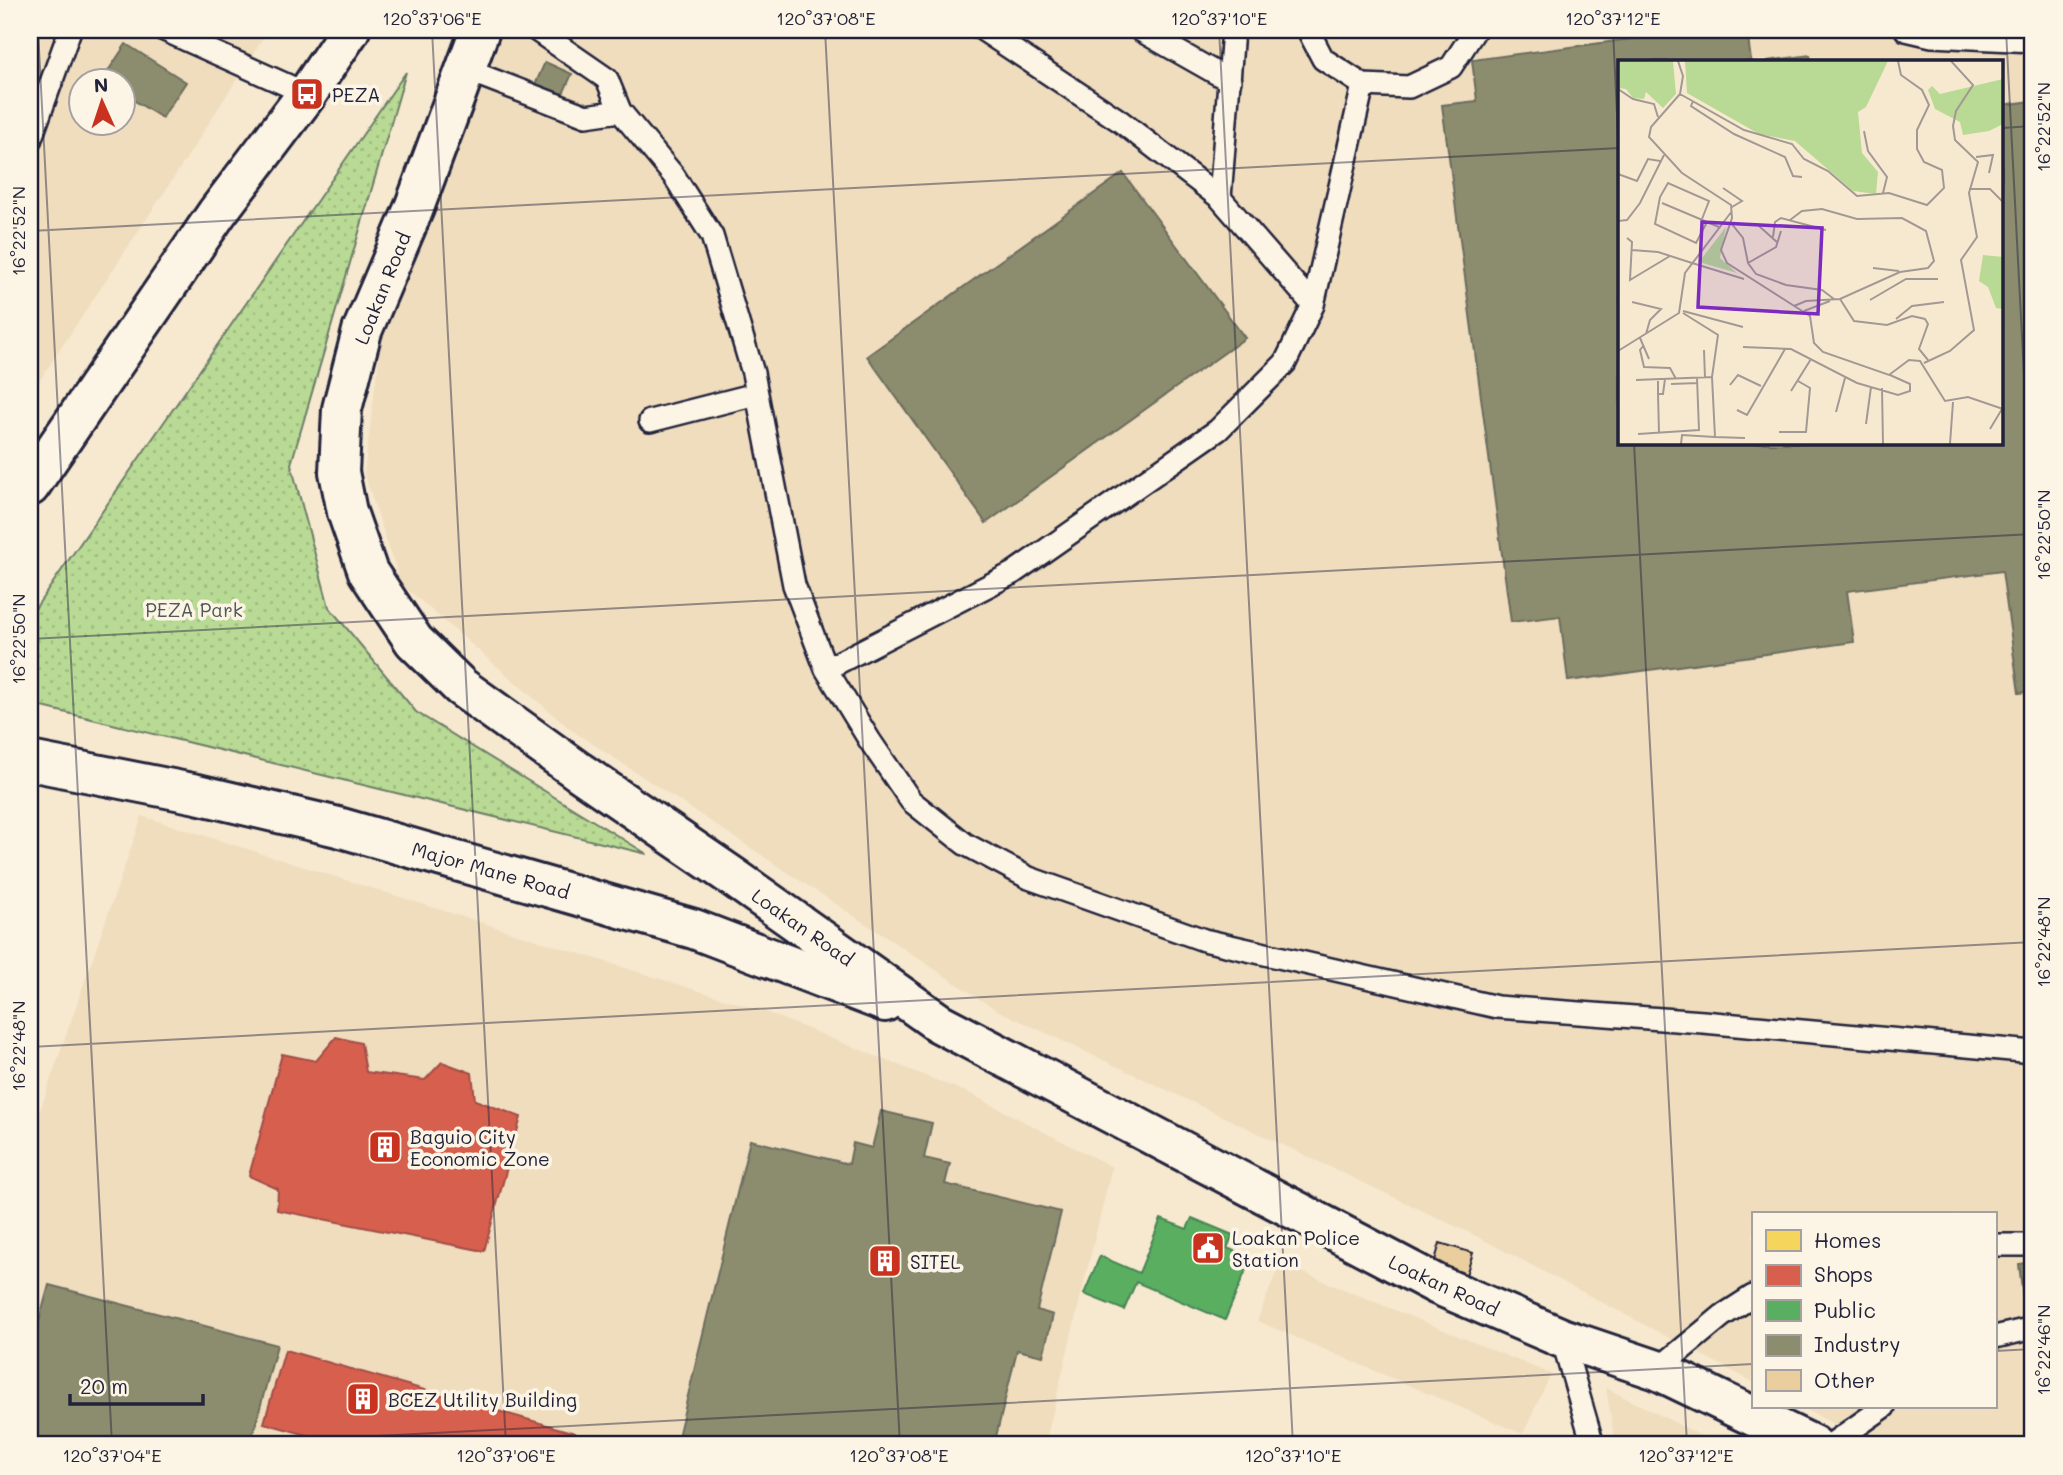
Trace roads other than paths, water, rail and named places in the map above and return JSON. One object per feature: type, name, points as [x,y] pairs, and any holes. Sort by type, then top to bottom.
[{"type":"main road","points":[[30,486],[217,213],[307,94],[350,30]]},
{"type":"main road","name":"Loakan Road","points":[[480,30],[414,208],[362,331],[342,409],[339,472],[347,512],[368,572],[414,641],[461,687],[939,1023],[1438,1285],[1562,1338],[1657,1370],[1812,1445]]},
{"type":"main road","name":"Major Mane Road","points":[[30,761],[197,794],[338,827],[694,929],[939,1023]]},
{"type":"lane","points":[[30,141],[70,30]]},
{"type":"lane","points":[[164,30],[307,94]]},
{"type":"lane","points":[[536,30],[607,79],[620,111],[674,176],[712,236],[753,373],[794,585],[826,669],[911,801],[965,844],[1029,878],[1204,940],[1497,1007],[1703,1022],[2033,1052]]},
{"type":"lane","points":[[983,30],[1120,121],[1220,198],[1313,305]]},
{"type":"lane","points":[[1140,30],[1230,81]]},
{"type":"lane","points":[[1220,198],[1233,30]]},
{"type":"lane","points":[[1308,30],[1323,60],[1363,85],[1409,87],[1451,67],[1475,30]]},
{"type":"lane","points":[[1906,30],[1932,36],[2033,41]]},
{"type":"lane","points":[[464,69],[586,116],[620,111]]},
{"type":"lane","points":[[826,669],[1013,573],[1218,430],[1285,363],[1313,305],[1363,85]]},
{"type":"lane","points":[[650,421],[756,394]]},
{"type":"lane","points":[[1996,1245],[2033,1245]]},
{"type":"lane","points":[[1657,1370],[1722,1316],[1752,1297]]},
{"type":"lane","points":[[1996,1337],[2033,1328]]},
{"type":"lane","points":[[1562,1338],[1593,1445]]},
{"type":"lane","points":[[1830,1445],[1883,1408]]},
{"type":"place","name":"PEZA","points":[[307,94]]},
{"type":"place","name":"Baguio City Economic Zone","points":[[385,1147]]},
{"type":"place","name":"Loakan Police Station","points":[[1208,1248]]},
{"type":"place","name":"SITEL","points":[[885,1261]]},
{"type":"place","name":"BCEZ Utility Building","points":[[363,1399]]},
{"type":"park label","name":"PEZA Park","points":[[194,609]]}]
